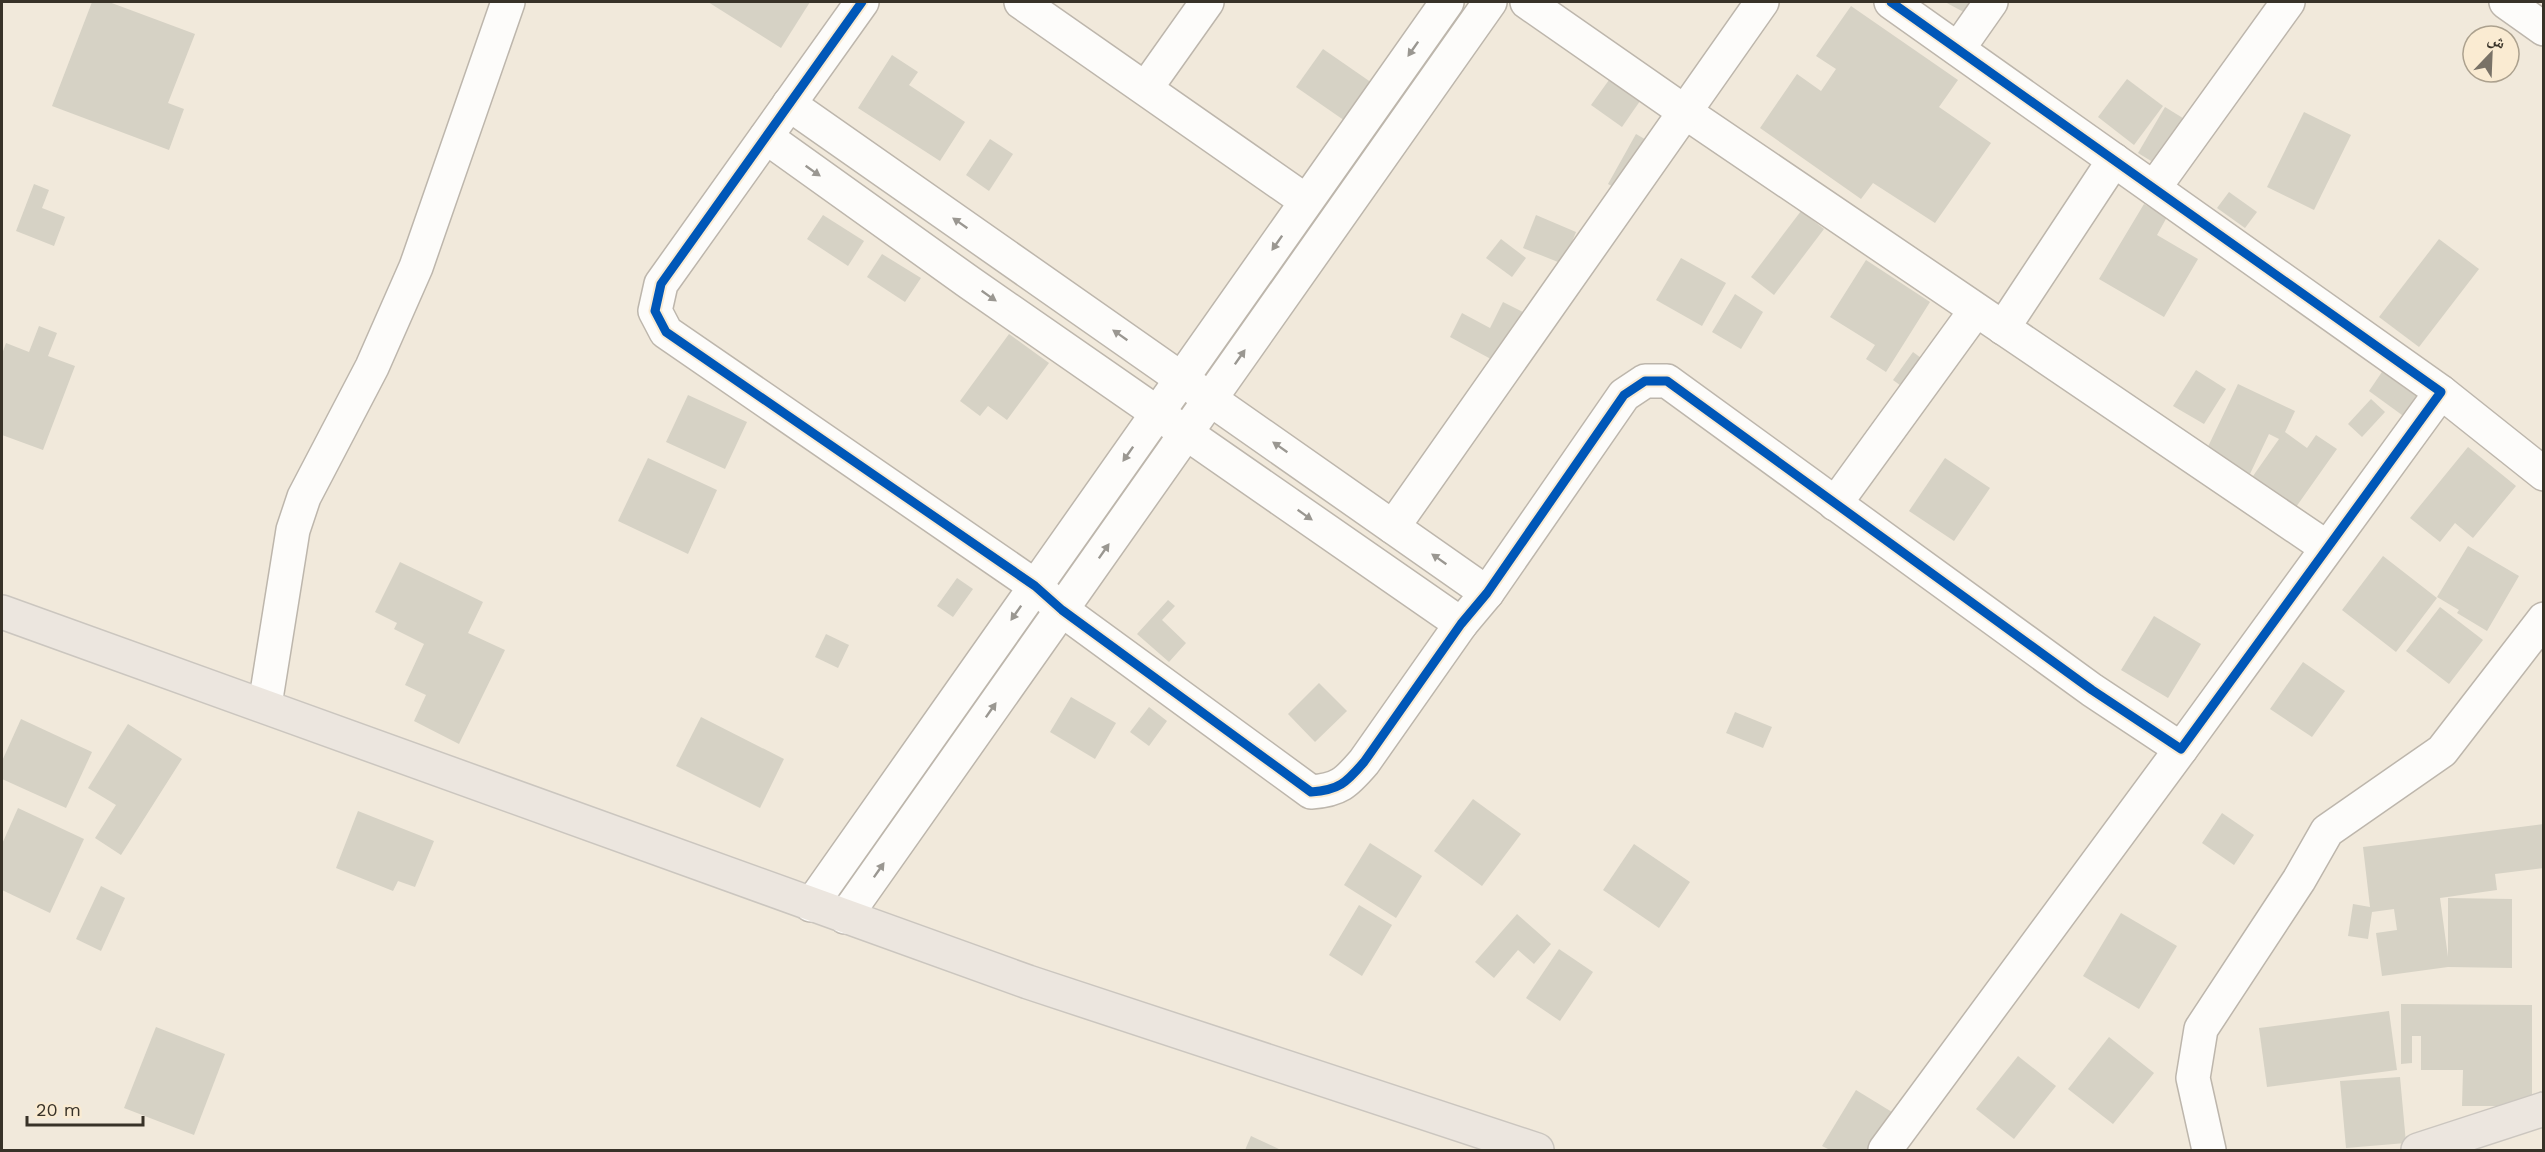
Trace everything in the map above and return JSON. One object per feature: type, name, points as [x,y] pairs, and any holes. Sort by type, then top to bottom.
[{"type":"main road","points":[[2,612],[1028,982],[1537,1150]]},
{"type":"main road","points":[[2418,1150],[2544,1109]]},
{"type":"street","points":[[265,705],[293,530],[304,497],[372,367],[416,267],[508,2]]},
{"type":"street","points":[[862,2],[661,284],[655,311],[666,332],[1035,586],[1062,610],[1311,792],[1329,791],[1347,783],[1461,624],[1487,593],[1624,395],[1645,381],[1667,381],[2092,690],[2181,749]]},
{"type":"street","points":[[1021,2],[1306,201]]},
{"type":"street","points":[[1146,88],[1207,2]]},
{"type":"street","points":[[811,905],[1447,2]]},
{"type":"street","points":[[846,917],[1490,2]]},
{"type":"street","points":[[1527,2],[1685,112],[2326,547]]},
{"type":"street","points":[[1393,527],[1762,2]]},
{"type":"street","points":[[1891,2],[2441,392],[2544,474]]},
{"type":"street","points":[[1958,49],[1991,2]]},
{"type":"street","points":[[2154,188],[2288,2]]},
{"type":"street","points":[[2506,2],[2544,28]]},
{"type":"street","points":[[789,104],[1487,593]]},
{"type":"street","points":[[765,137],[1461,624]]},
{"type":"street","points":[[2003,328],[2114,160]]},
{"type":"street","points":[[1835,504],[1976,310]]},
{"type":"street","points":[[1885,1150],[2441,392]]},
{"type":"street","points":[[2209,1150],[2193,1078],[2200,1029],[2299,880],[2327,831],[2442,751],[2544,619]]},
{"type":"building","points":[[92,2],[109,2],[195,34],[168,103],[184,109],[169,150],[52,106]]},
{"type":"building","points":[[708,2],[810,2],[781,48]]},
{"type":"building","points":[[1945,2],[1998,2],[1986,24]]},
{"type":"building","points":[[1851,6],[1958,80],[1939,107],[1991,143],[1935,223],[1873,183],[1861,199],[1760,128],[1797,74],[1821,91],[1836,69],[1816,56]]},
{"type":"building","points":[[1323,49],[1388,94],[1361,132],[1296,87]]},
{"type":"building","points":[[892,55],[918,72],[909,85],[965,122],[940,161],[858,108]]},
{"type":"building","points":[[2127,79],[2163,106],[2134,145],[2098,117]]},
{"type":"building","points":[[1609,80],[1640,101],[1622,127],[1591,105]]},
{"type":"building","points":[[2165,107],[2207,133],[2179,178],[2138,153]]},
{"type":"building","points":[[2304,112],[2351,135],[2314,210],[2267,187]]},
{"type":"building","points":[[1636,134],[1662,149],[1634,198],[1608,184]]},
{"type":"building","points":[[990,139],[1013,154],[989,191],[966,175]]},
{"type":"building","points":[[34,184],[49,190],[42,208],[65,217],[54,246],[16,231]]},
{"type":"building","points":[[2229,192],[2257,212],[2245,228],[2217,208]]},
{"type":"building","points":[[2144,204],[2167,217],[2157,235],[2198,259],[2164,317],[2099,279]]},
{"type":"building","points":[[1801,211],[1824,229],[1774,295],[1751,277]]},
{"type":"building","points":[[823,215],[864,241],[848,266],[807,239]]},
{"type":"building","points":[[1536,215],[1576,232],[1563,264],[1523,248]]},
{"type":"building","points":[[1501,239],[1526,258],[1512,277],[1486,258]]},
{"type":"building","points":[[2439,239],[2479,269],[2419,347],[2379,317]]},
{"type":"building","points":[[882,254],[921,278],[905,302],[867,277]]},
{"type":"building","points":[[1681,258],[1726,283],[1702,326],[1656,300]]},
{"type":"building","points":[[1866,260],[1930,302],[1886,372],[1866,359],[1875,345],[1830,317]]},
{"type":"building","points":[[1735,294],[1763,312],[1741,349],[1712,332]]},
{"type":"building","points":[[1503,302],[1529,315],[1502,365],[1450,337],[1462,313],[1490,328]]},
{"type":"building","points":[[39,326],[57,333],[48,356],[75,366],[43,450],[2,435],[2,354],[6,343],[29,352]]},
{"type":"building","points":[[1009,334],[1049,363],[1007,420],[988,406],[980,416],[960,401]]},
{"type":"building","points":[[1913,352],[1941,373],[1922,401],[1893,380]]},
{"type":"building","points":[[2196,370],[2226,389],[2204,424],[2173,406]]},
{"type":"building","points":[[2382,372],[2427,404],[2413,423],[2369,391]]},
{"type":"building","points":[[2238,384],[2295,411],[2285,432],[2307,448],[2316,435],[2337,449],[2289,517],[2246,486],[2279,439],[2269,434],[2249,476],[2204,455]]},
{"type":"building","points":[[688,395],[747,422],[725,469],[666,442]]},
{"type":"building","points":[[2371,399],[2385,412],[2362,437],[2348,424]]},
{"type":"building","points":[[2468,447],[2516,486],[2473,538],[2455,523],[2440,542],[2410,518]]},
{"type":"building","points":[[648,458],[717,490],[688,554],[618,521]]},
{"type":"building","points":[[1945,458],[1990,488],[1954,541],[1909,511]]},
{"type":"building","points":[[2468,546],[2519,576],[2487,631],[2457,613],[2459,610],[2437,597]]},
{"type":"building","points":[[2383,556],[2437,598],[2396,652],[2342,610]]},
{"type":"building","points":[[400,562],[483,602],[468,633],[505,650],[459,744],[414,721],[426,695],[405,685],[424,644],[394,629],[397,623],[375,612]]},
{"type":"building","points":[[957,578],[973,589],[953,617],[937,606]]},
{"type":"building","points":[[1168,600],[1175,606],[1162,620],[1186,643],[1169,662],[1137,634]]},
{"type":"building","points":[[2440,607],[2483,640],[2449,684],[2406,651]]},
{"type":"building","points":[[2154,616],[2201,644],[2168,698],[2121,670]]},
{"type":"building","points":[[826,634],[849,645],[838,668],[815,657]]},
{"type":"building","points":[[2303,662],[2345,691],[2312,737],[2270,709]]},
{"type":"building","points":[[1319,683],[1347,711],[1315,742],[1288,714]]},
{"type":"building","points":[[1071,697],[1116,723],[1095,759],[1050,732]]},
{"type":"building","points":[[1149,707],[1167,721],[1149,746],[1130,732]]},
{"type":"building","points":[[1735,712],[1772,727],[1763,748],[1726,733]]},
{"type":"building","points":[[701,717],[784,759],[760,808],[676,766]]},
{"type":"building","points":[[21,719],[92,752],[66,808],[2,779],[2,761]]},
{"type":"building","points":[[128,724],[182,759],[121,855],[95,838],[116,805],[88,788]]},
{"type":"building","points":[[1473,799],[1521,834],[1482,886],[1434,851]]},
{"type":"building","points":[[18,808],[84,839],[50,913],[2,890],[2,844]]},
{"type":"building","points":[[358,811],[434,841],[415,887],[398,881],[393,891],[336,868]]},
{"type":"building","points":[[2222,813],[2254,835],[2234,865],[2202,843]]},
{"type":"building","points":[[2544,824],[2544,868],[2495,874],[2497,890],[2440,898],[2448,957],[2448,898],[2512,899],[2512,968],[2448,967],[2382,976],[2376,933],[2397,930],[2394,909],[2372,912],[2368,939],[2348,936],[2353,904],[2370,907],[2363,847]]},
{"type":"building","points":[[1370,843],[1422,876],[1396,918],[1344,885]]},
{"type":"building","points":[[1634,844],[1690,882],[1659,928],[1603,890]]},
{"type":"building","points":[[101,886],[125,898],[101,951],[76,939]]},
{"type":"building","points":[[1359,905],[1392,925],[1362,976],[1329,955]]},
{"type":"building","points":[[2121,913],[2177,946],[2139,1009],[2083,976]]},
{"type":"building","points":[[1517,914],[1551,944],[1534,964],[1518,950],[1494,978],[1475,962]]},
{"type":"building","points":[[1559,949],[1593,972],[1560,1021],[1526,998]]},
{"type":"building","points":[[2401,1004],[2532,1005],[2532,1106],[2462,1106],[2463,1070],[2421,1070],[2421,1036],[2412,1036],[2412,1063],[2401,1064]]},
{"type":"building","points":[[2389,1011],[2397,1070],[2267,1087],[2259,1028]]},
{"type":"building","points":[[156,1027],[225,1054],[194,1135],[124,1108]]},
{"type":"building","points":[[2109,1037],[2154,1073],[2113,1124],[2068,1089]]},
{"type":"building","points":[[2018,1056],[2056,1086],[2014,1139],[1976,1109]]},
{"type":"building","points":[[2400,1077],[2406,1143],[2346,1148],[2340,1081]]},
{"type":"building","points":[[1856,1090],[1905,1120],[1887,1150],[1830,1150],[1822,1146]]},
{"type":"building","points":[[1251,1136],[1281,1150],[1245,1150]]},
{"type":"cycle path","points":[[862,2],[661,284],[655,311],[666,332],[1035,586],[1062,610],[1311,792],[1341,784],[1364,762],[1461,624],[1487,593],[1624,395],[1645,381],[1667,381],[2092,690],[2181,749],[2441,392],[1891,2]]}]
